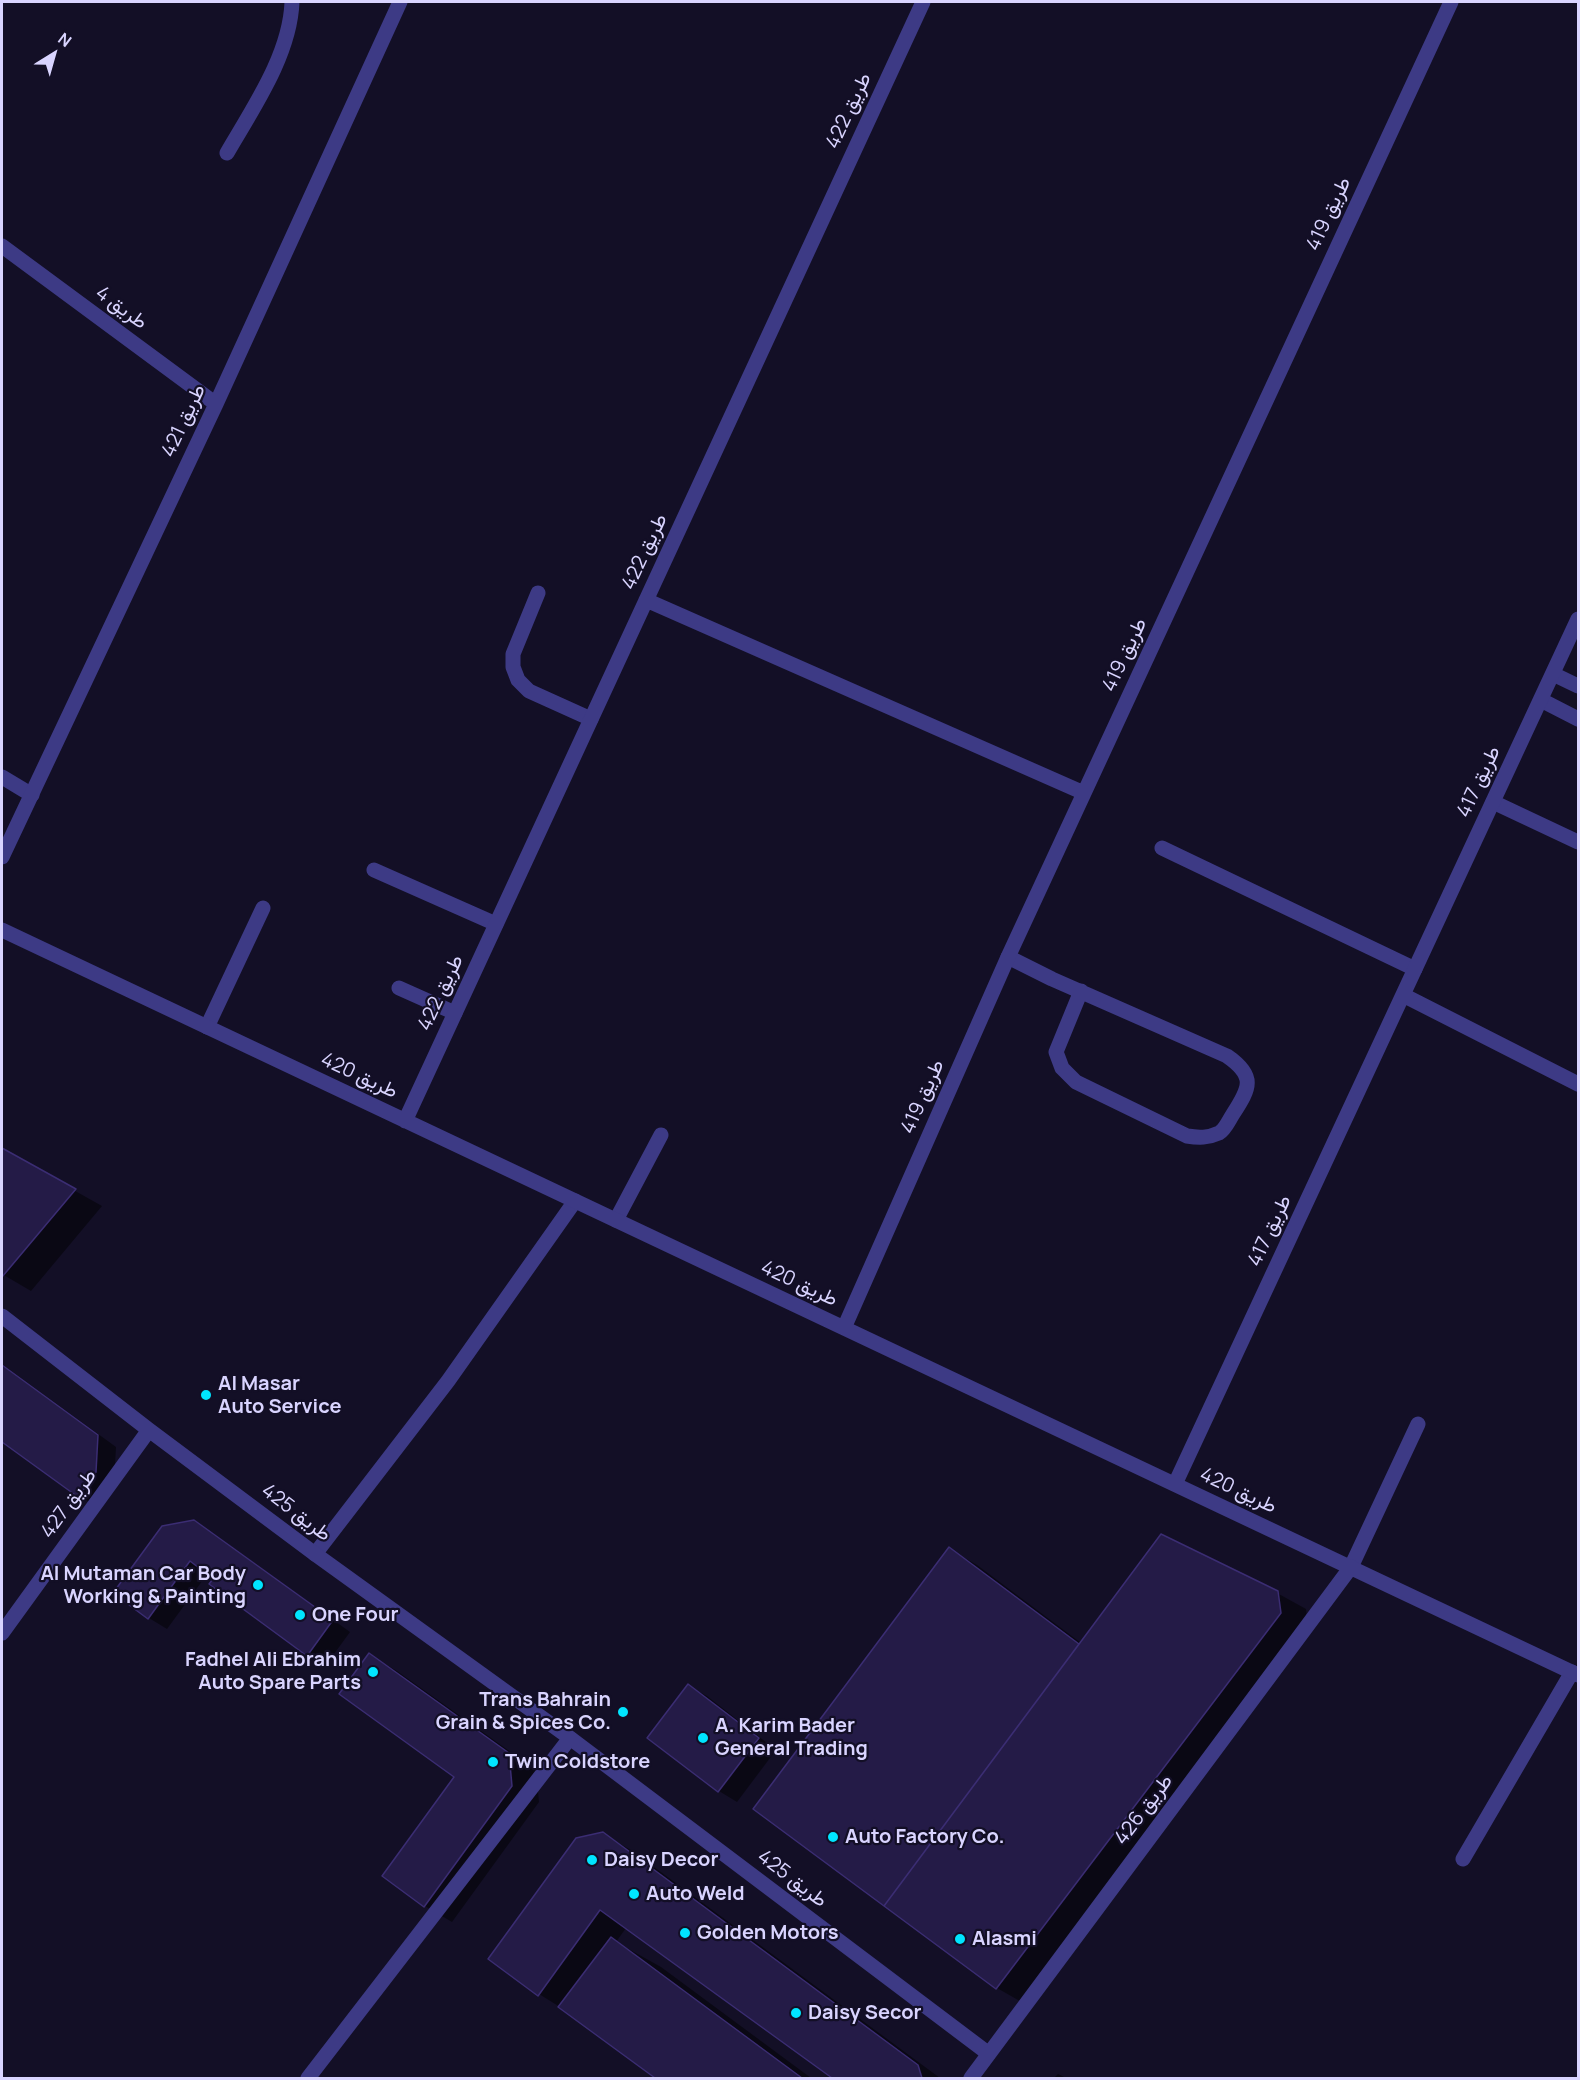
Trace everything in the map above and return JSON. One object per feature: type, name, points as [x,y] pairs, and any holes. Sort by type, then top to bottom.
[{"type":"street","name":"طريق 421","points":[[2,857],[216,404],[400,2]]},
{"type":"street","name":"طريق 422","points":[[405,1121],[923,2]]},
{"type":"street","name":"طريق 419","points":[[844,1328],[1008,957],[1451,2]]},
{"type":"street","points":[[227,153],[263,90],[282,50],[287,3]]},
{"type":"street","name":"طريق 4","points":[[2,246],[216,404]]},
{"type":"street","points":[[538,593],[513,654],[513,667],[518,680],[529,691],[591,719]]},
{"type":"street","points":[[646,600],[1084,793]]},
{"type":"street","name":"طريق 417","points":[[1175,1484],[1578,619]]},
{"type":"street","points":[[1553,674],[1578,686]]},
{"type":"street","points":[[1541,700],[1578,719]]},
{"type":"street","points":[[2,777],[32,795]]},
{"type":"street","points":[[1493,802],[1578,842]]},
{"type":"street","points":[[1162,848],[1415,969]]},
{"type":"street","points":[[374,870],[496,924]]},
{"type":"street","points":[[207,1027],[263,908]]},
{"type":"street","name":"طريق 420","points":[[2,930],[1575,1674]]},
{"type":"street","points":[[1008,957],[1227,1056],[1239,1064],[1246,1076],[1246,1094],[1222,1132],[1204,1138],[1187,1136],[1076,1082],[1062,1068],[1056,1052],[1080,991]]},
{"type":"street","points":[[399,988],[455,1013]]},
{"type":"street","points":[[1404,995],[1578,1084]]},
{"type":"street","points":[[616,1220],[661,1135]]},
{"type":"street","points":[[315,1554],[448,1381],[575,1201]]},
{"type":"street","name":"طريق 425","points":[[2,1316],[149,1430],[315,1554],[570,1738],[989,2054]]},
{"type":"street","name":"طريق 426","points":[[971,2079],[1351,1567],[1418,1424]]},
{"type":"street","name":"طريق 427","points":[[2,1633],[149,1430]]},
{"type":"street","points":[[1463,1859],[1575,1674]]},
{"type":"street","points":[[308,2079],[570,1738]]},
{"type":"building","points":[[2,1148],[76,1189],[2,1277]]},
{"type":"building","points":[[2,1365],[98,1435],[96,1472],[78,1497],[2,1442]]},
{"type":"building","points":[[194,1520],[333,1620],[307,1656],[209,1584],[213,1579],[190,1561],[148,1619],[113,1593],[162,1526]]},
{"type":"building","points":[[1161,1534],[1278,1591],[1281,1613],[996,1989],[884,1906]]},
{"type":"building","points":[[949,1547],[1079,1644],[884,1906],[753,1809]]},
{"type":"building","points":[[369,1653],[509,1753],[512,1786],[424,1907],[382,1876],[454,1777],[339,1694]]},
{"type":"building","name":"A. Karim Bader General Trading","points":[[688,1684],[759,1738],[718,1792],[647,1738]]},
{"type":"building","points":[[603,1832],[918,2065],[922,2078],[832,2078],[600,1910],[538,1996],[488,1959],[576,1838]]},
{"type":"building","points":[[611,1937],[802,2078],[655,2078],[558,2007]]},
{"type":"place","name":"Al Masar Auto Service","points":[[206,1395]]},
{"type":"place","name":"Al Mutaman Car Body Working & Painting","points":[[258,1585]]},
{"type":"place","name":"One Four","points":[[300,1615]]},
{"type":"place","name":"Fadhel Ali Ebrahim Auto Spare Parts","points":[[373,1672]]},
{"type":"place","name":"Trans Bahrain Grain & Spices Co.","points":[[623,1712]]},
{"type":"place","name":"A. Karim Bader General Trading","points":[[703,1738]]},
{"type":"place","name":"Twin Coldstore","points":[[493,1762]]},
{"type":"place","name":"Auto Factory Co.","points":[[833,1837]]},
{"type":"place","name":"Daisy Decor","points":[[592,1860]]},
{"type":"place","name":"Auto Weld","points":[[634,1894]]},
{"type":"place","name":"Golden Motors","points":[[685,1933]]},
{"type":"place","name":"Alasmi","points":[[960,1939]]},
{"type":"place","name":"Daisy Secor","points":[[796,2013]]}]
